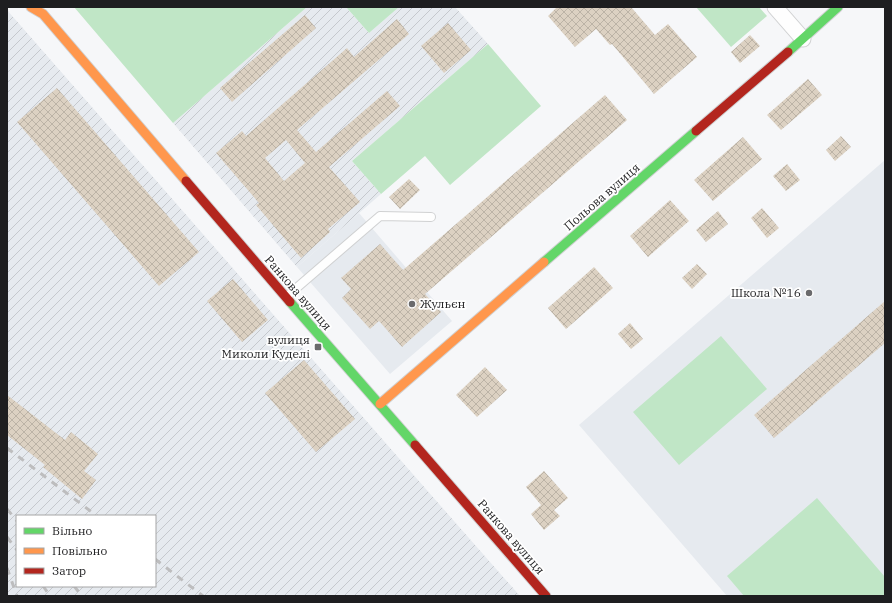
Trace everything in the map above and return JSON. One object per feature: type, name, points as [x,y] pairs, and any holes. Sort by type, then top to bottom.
[{"type":"street","name":"Ранкова вулиця","points":[[31,7],[42,14],[286,298],[546,596]]},
{"type":"street","points":[[775,7],[803,39]]},
{"type":"street","name":"Польова вулиця","points":[[380,404],[803,39],[838,7]]},
{"type":"lane","points":[[286,298],[380,216],[431,217]]},
{"type":"shaded area","points":[[307,7],[346,7],[369,33],[399,7],[455,7],[488,44],[352,161],[381,194],[297,267],[173,123]]},
{"type":"shaded area","points":[[7,10],[432,496],[520,596],[7,596]]},
{"type":"shaded area","name":"Школа №16","points":[[885,160],[885,596],[727,596],[579,425]]},
{"type":"shaded area","points":[[359,213],[452,321],[390,374],[297,267]]},
{"type":"green space","points":[[74,7],[307,7],[173,123]]},
{"type":"green space","points":[[346,7],[399,7],[369,33]]},
{"type":"green space","points":[[696,7],[759,7],[767,16],[731,47]]},
{"type":"green space","points":[[488,44],[541,106],[450,185],[425,156],[381,194],[352,161]]},
{"type":"green space","points":[[721,336],[767,389],[679,465],[633,412]]},
{"type":"green space","points":[[817,498],[885,577],[885,596],[744,596],[727,576]]},
{"type":"building","points":[[557,7],[631,7],[655,35],[668,24],[697,57],[654,94],[612,44],[610,45],[596,29],[575,47],[548,16]]},
{"type":"building","points":[[305,15],[316,28],[232,102],[220,88]]},
{"type":"building","points":[[397,19],[409,34],[297,130],[316,152],[387,91],[400,106],[329,167],[360,202],[328,229],[330,232],[301,258],[256,205],[259,203],[216,153],[242,131],[246,136],[347,48],[354,57]],"holes":[[[286,140],[305,163],[284,181],[265,158]]]},
{"type":"building","points":[[448,23],[471,50],[444,73],[421,46]]},
{"type":"building","points":[[750,35],[760,46],[740,63],[731,52]]},
{"type":"building","points":[[808,79],[822,95],[781,130],[767,115]]},
{"type":"building","points":[[57,88],[199,252],[159,286],[17,122]]},
{"type":"building","points":[[605,95],[627,120],[425,294],[441,312],[402,347],[379,321],[370,329],[342,298],[351,289],[341,278],[380,244],[403,270]]},
{"type":"building","points":[[841,136],[851,147],[835,161],[826,150]]},
{"type":"building","points":[[743,137],[762,159],[713,201],[694,180]]},
{"type":"building","points":[[787,164],[800,180],[786,191],[773,176]]},
{"type":"building","points":[[409,179],[420,190],[400,209],[389,197]]},
{"type":"building","points":[[670,200],[689,221],[648,257],[630,236]]},
{"type":"building","points":[[762,208],[779,228],[767,238],[751,218]]},
{"type":"building","points":[[718,211],[728,224],[706,242],[696,230]]},
{"type":"building","points":[[697,264],[707,274],[692,289],[682,278]]},
{"type":"building","points":[[594,267],[613,288],[566,329],[548,308]]},
{"type":"building","points":[[233,279],[268,320],[242,342],[207,301]]},
{"type":"building","points":[[885,301],[885,343],[774,438],[754,415]]},
{"type":"building","points":[[630,323],[643,339],[631,349],[618,334]]},
{"type":"building","points":[[304,360],[355,419],[316,452],[265,393]]},
{"type":"building","points":[[485,367],[507,390],[477,417],[456,395]]},
{"type":"building","points":[[7,395],[65,440],[71,432],[98,454],[84,471],[96,480],[82,499],[43,467],[45,465],[7,435]]},
{"type":"building","points":[[544,471],[568,498],[554,510],[560,516],[544,530],[531,514],[541,505],[526,487]]},
{"type":"railway","points":[[7,448],[96,515]]},
{"type":"railway","points":[[7,509],[16,520]]},
{"type":"railway","points":[[7,537],[16,549]]},
{"type":"railway","points":[[156,560],[203,596]]},
{"type":"railway","points":[[7,568],[17,596]]},
{"type":"railway","points":[[44,587],[50,596]]},
{"type":"railway","points":[[75,587],[82,596]]},
{"type":"traffic: fast","points":[[788,52],[838,7]]},
{"type":"traffic: fast","points":[[544,262],[696,131]]},
{"type":"traffic: fast","points":[[290,302],[415,445]]},
{"type":"traffic: slow","points":[[31,7],[43,14],[186,181]]},
{"type":"traffic: slow","points":[[380,404],[544,262]]},
{"type":"traffic: jam","points":[[696,131],[788,52]]},
{"type":"traffic: jam","points":[[186,181],[290,302]]},
{"type":"traffic: jam","points":[[415,445],[546,596]]},
{"type":"place","name":"Школа №16","points":[[809,293]]},
{"type":"place","name":"Жульєн","points":[[412,304]]},
{"type":"place","name":"вулиця Миколи Куделі","points":[[318,347]]}]
